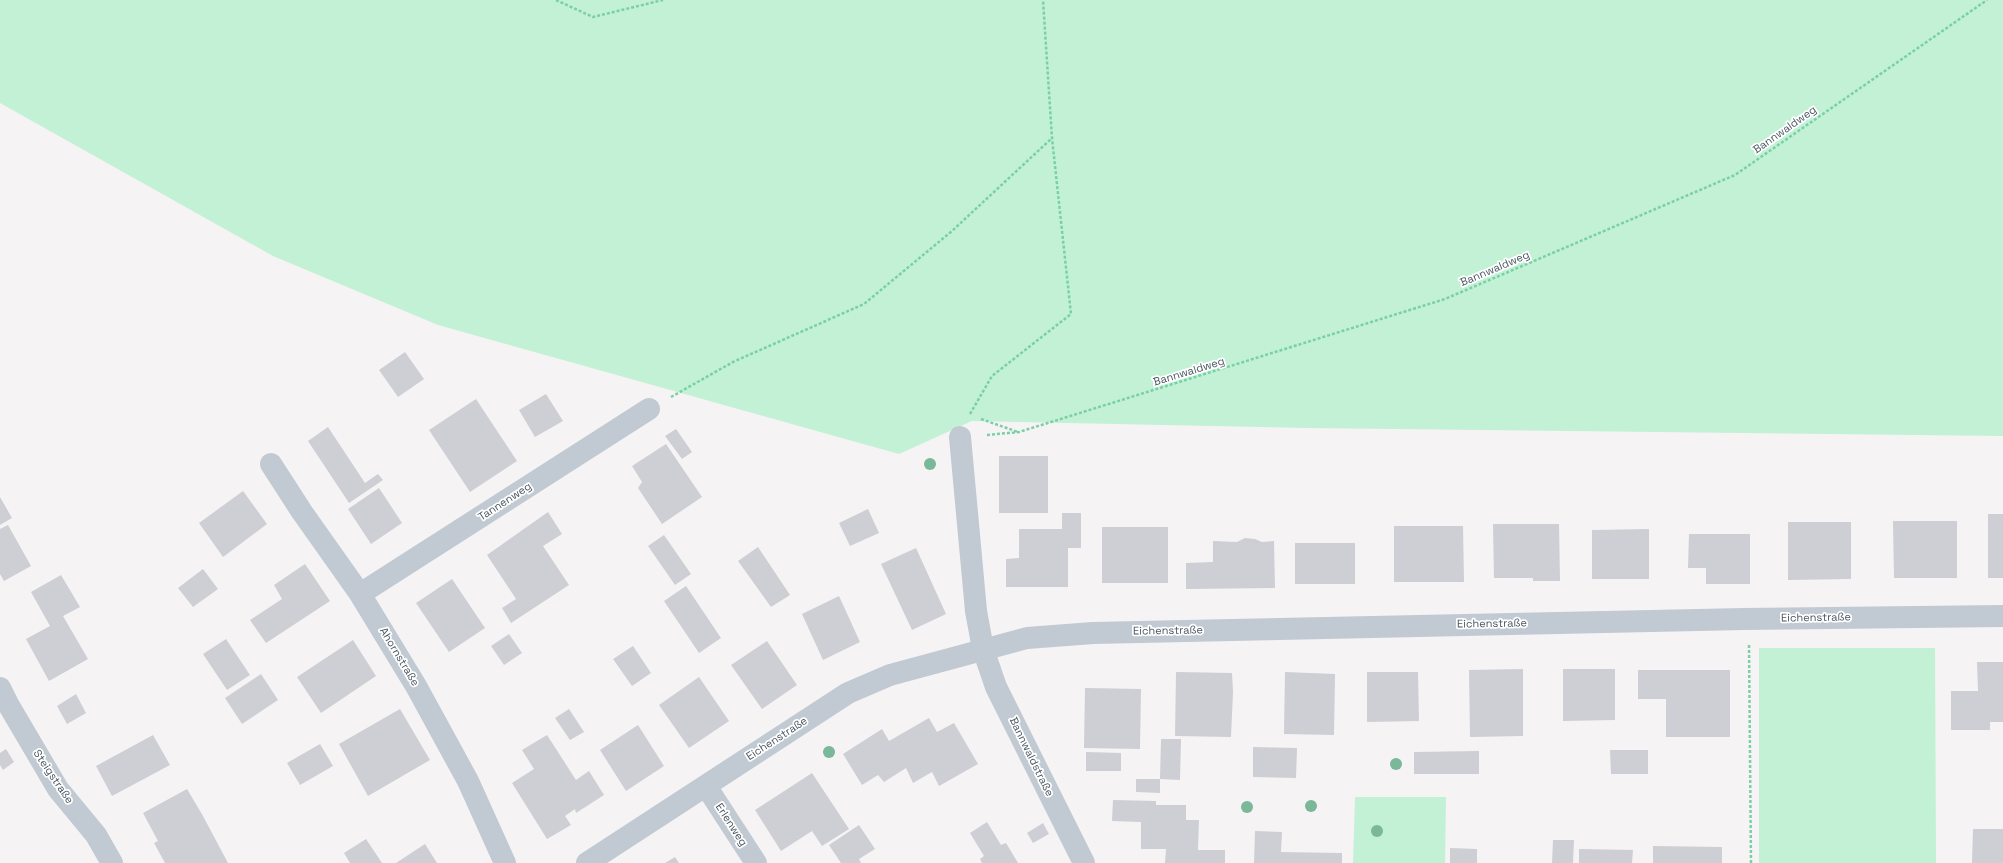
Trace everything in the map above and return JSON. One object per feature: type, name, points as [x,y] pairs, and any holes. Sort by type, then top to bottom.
[{"type":"street","name":"Tannenweg","points":[[360,594],[649,410]]},
{"type":"street","points":[[960,437],[976,611],[982,649]]},
{"type":"street","name":"Ahornstraße","points":[[271,464],[302,512],[360,594],[416,686],[468,781],[505,863]]},
{"type":"street","name":"Eichenstraße","points":[[587,863],[848,692],[890,675],[1027,638],[1093,633],[1744,619],[2003,616]]},
{"type":"street","name":"Bannwaldstraße","points":[[982,649],[996,687],[1084,863]]},
{"type":"street","name":"Steigstraße","points":[[0,688],[58,789],[96,835],[112,863]]},
{"type":"street","name":"Erlenweg","points":[[706,786],[756,863]]},
{"type":"path","points":[[556,0],[593,17],[663,0]]},
{"type":"path","points":[[1018,432],[969,415],[992,376],[1071,314],[1052,138],[1043,0]]},
{"type":"path","name":"Bannwaldweg","points":[[960,437],[1018,432],[1445,299],[1735,175],[1987,0]]},
{"type":"path","points":[[649,410],[733,362],[864,304],[952,231],[1052,138]]},
{"type":"path","points":[[1744,619],[1750,648],[1751,863]]},
{"type":"green space","points":[[0,0],[2003,0],[2003,436],[1308,428],[972,421],[899,454],[438,325],[273,256],[0,103]]},
{"type":"green space","points":[[1759,648],[1935,648],[1936,863],[1759,863]]},
{"type":"green space","points":[[1355,797],[1446,797],[1445,863],[1353,863]]},
{"type":"building","points":[[405,352],[424,379],[398,397],[379,370]]},
{"type":"building","points":[[546,394],[563,421],[535,437],[519,410]]},
{"type":"building","points":[[476,399],[517,461],[470,492],[429,430]]},
{"type":"building","points":[[328,427],[365,483],[378,474],[383,480],[349,503],[308,441]]},
{"type":"building","points":[[676,429],[692,452],[682,459],[665,436]]},
{"type":"building","points":[[666,444],[702,497],[662,524],[638,488],[642,482],[632,466]]},
{"type":"building","points":[[999,456],[1048,456],[1048,513],[999,513]]},
{"type":"building","points":[[379,488],[402,523],[371,544],[348,509]]},
{"type":"building","points":[[243,491],[267,524],[223,557],[199,523]]},
{"type":"building","points":[[0,497],[12,518],[0,525]]},
{"type":"building","points":[[868,509],[879,533],[850,546],[839,523]]},
{"type":"building","points":[[548,512],[562,534],[543,546],[569,585],[511,623],[502,608],[516,599],[487,555]]},
{"type":"building","points":[[1062,513],[1081,513],[1081,548],[1068,548],[1068,587],[1006,587],[1006,559],[1019,558],[1019,529],[1062,529]]},
{"type":"building","points":[[1988,514],[2003,514],[2003,578],[1988,578]]},
{"type":"building","points":[[1893,521],[1957,521],[1957,578],[1894,578]]},
{"type":"building","points":[[1788,522],[1851,522],[1851,579],[1788,580]]},
{"type":"building","points":[[1493,524],[1559,524],[1560,581],[1533,581],[1533,578],[1494,578]]},
{"type":"building","points":[[8,525],[31,566],[4,581],[0,574],[0,529]]},
{"type":"building","points":[[1394,526],[1463,526],[1464,582],[1394,582]]},
{"type":"building","points":[[1102,527],[1168,527],[1168,583],[1102,583]]},
{"type":"building","points":[[1649,529],[1649,579],[1592,579],[1592,530]]},
{"type":"building","points":[[1689,534],[1750,534],[1750,584],[1706,584],[1706,568],[1688,568]]},
{"type":"building","points":[[664,535],[691,574],[675,585],[648,546]]},
{"type":"building","points":[[1245,538],[1255,539],[1262,542],[1274,541],[1275,588],[1186,589],[1186,563],[1213,562],[1213,541],[1237,542]]},
{"type":"building","points":[[1295,543],[1355,543],[1355,584],[1295,584]]},
{"type":"building","points":[[758,547],[790,595],[771,607],[738,561]]},
{"type":"building","points":[[916,548],[946,614],[912,630],[881,564]]},
{"type":"building","points":[[305,564],[330,601],[266,643],[250,620],[282,599],[274,585]]},
{"type":"building","points":[[203,569],[218,589],[193,607],[178,588]]},
{"type":"building","points":[[61,575],[80,607],[63,616],[88,659],[49,681],[26,639],[50,626],[31,592]]},
{"type":"building","points":[[452,579],[485,628],[449,652],[416,603]]},
{"type":"building","points":[[686,586],[721,638],[699,653],[664,601]]},
{"type":"building","points":[[839,596],[860,642],[823,660],[802,614]]},
{"type":"building","points":[[509,634],[522,653],[504,665],[491,646]]},
{"type":"building","points":[[226,639],[250,675],[227,690],[203,654]]},
{"type":"building","points":[[353,640],[376,676],[321,713],[297,677]]},
{"type":"building","points":[[767,641],[797,685],[762,709],[731,665]]},
{"type":"building","points":[[633,646],[651,673],[632,686],[613,659]]},
{"type":"building","points":[[1977,662],[2003,662],[2003,722],[1990,722],[1990,730],[1951,730],[1951,691],[1978,691]]},
{"type":"building","points":[[1523,669],[1523,736],[1470,737],[1469,670]]},
{"type":"building","points":[[1563,669],[1615,669],[1615,720],[1563,721]]},
{"type":"building","points":[[1638,670],[1730,670],[1730,737],[1666,737],[1666,699],[1638,699]]},
{"type":"building","points":[[1176,672],[1232,673],[1233,692],[1231,737],[1175,736]]},
{"type":"building","points":[[1285,672],[1335,674],[1334,735],[1284,734]]},
{"type":"building","points":[[1367,672],[1418,672],[1419,721],[1367,722]]},
{"type":"building","points":[[261,674],[278,700],[242,724],[225,698]]},
{"type":"building","points":[[699,677],[729,721],[689,748],[659,705]]},
{"type":"building","points":[[1085,688],[1141,689],[1140,749],[1084,748]]},
{"type":"building","points":[[76,694],[86,713],[67,724],[57,706]]},
{"type":"building","points":[[400,709],[430,760],[368,796],[339,744]]},
{"type":"building","points":[[569,709],[584,732],[570,740],[555,718]]},
{"type":"building","points":[[929,718],[937,732],[954,723],[978,764],[939,786],[932,772],[913,783],[906,768],[884,782],[878,775],[862,785],[843,754],[882,729],[889,741]]},
{"type":"building","points":[[638,725],[664,766],[626,791],[600,750]]},
{"type":"building","points":[[153,735],[170,765],[112,796],[96,766]]},
{"type":"building","points":[[547,735],[576,780],[589,771],[604,795],[576,813],[575,809],[565,816],[571,825],[547,839],[512,783],[534,769],[522,750]]},
{"type":"building","points":[[1161,739],[1181,739],[1180,780],[1160,779]]},
{"type":"building","points":[[320,744],[333,766],[300,785],[287,763]]},
{"type":"building","points":[[1253,747],[1297,748],[1296,778],[1253,777]]},
{"type":"building","points":[[6,749],[14,762],[3,770],[0,765],[0,753]]},
{"type":"building","points":[[1610,750],[1648,750],[1648,774],[1611,774]]},
{"type":"building","points":[[1479,751],[1479,774],[1414,774],[1414,752]]},
{"type":"building","points":[[1086,752],[1121,753],[1121,771],[1086,771]]},
{"type":"building","points":[[812,773],[849,829],[822,846],[812,831],[781,851],[755,810]]},
{"type":"building","points":[[1136,779],[1160,779],[1160,793],[1136,792]]},
{"type":"building","points":[[187,789],[228,863],[165,863],[154,843],[158,841],[143,813]]},
{"type":"building","points":[[1113,800],[1156,801],[1156,805],[1186,805],[1186,820],[1199,820],[1198,850],[1225,850],[1225,863],[1165,863],[1166,849],[1141,849],[1141,822],[1112,821]]},
{"type":"building","points":[[987,822],[1001,845],[1006,843],[1018,863],[982,863],[980,859],[984,856],[970,833]]},
{"type":"building","points":[[1043,823],[1049,834],[1033,843],[1027,833]]},
{"type":"building","points":[[859,825],[875,849],[859,859],[861,863],[841,863],[829,845]]},
{"type":"building","points":[[1973,829],[2003,829],[2003,863],[1972,863]]},
{"type":"building","points":[[1255,831],[1282,832],[1281,852],[1342,853],[1342,863],[1254,863]]},
{"type":"building","points":[[366,839],[382,863],[350,863],[344,853]]},
{"type":"building","points":[[1553,840],[1574,840],[1573,863],[1552,863]]},
{"type":"building","points":[[425,844],[437,863],[396,863]]},
{"type":"building","points":[[1653,846],[1722,847],[1722,863],[1653,863]]},
{"type":"building","points":[[1450,848],[1477,849],[1477,863],[1450,863]]},
{"type":"building","points":[[1579,849],[1633,850],[1632,863],[1579,863]]},
{"type":"building","points":[[675,857],[679,863],[665,863]]}]
